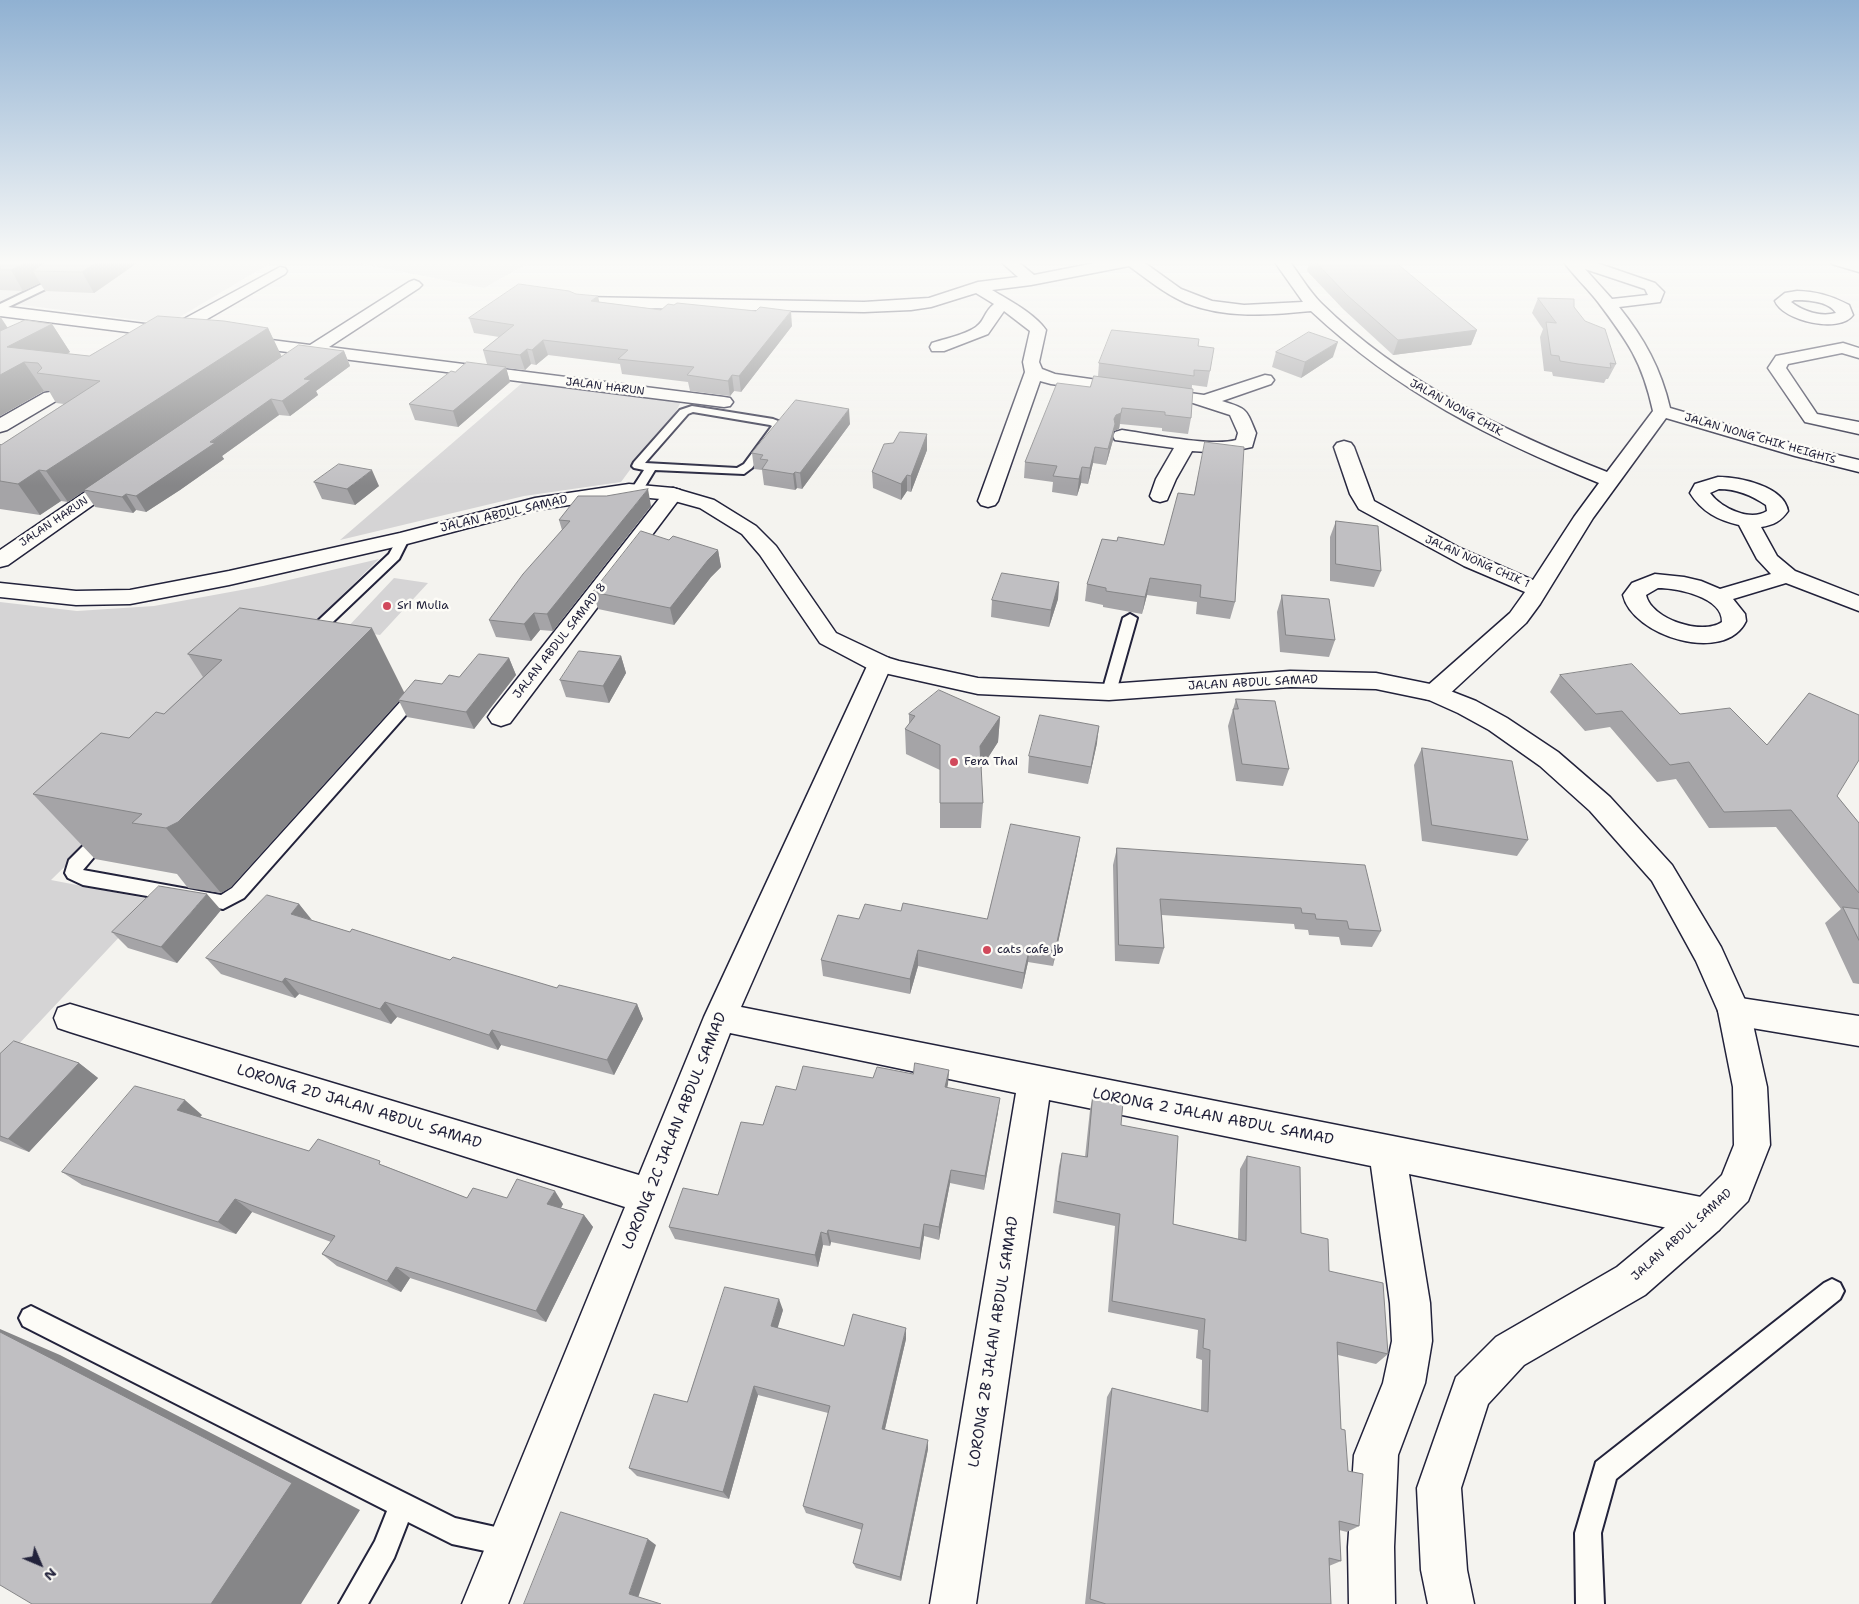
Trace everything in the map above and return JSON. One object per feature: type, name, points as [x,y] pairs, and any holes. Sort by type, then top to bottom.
[{"type":"street","points":[[283,366],[332,336]]},
{"type":"street","points":[[938,347],[969,336]]},
{"type":"street","points":[[988,501],[1034,372],[1031,362],[1037,336]]},
{"type":"street","name":"JALAN NONG CHIK","points":[[1349,336],[1406,380],[1460,412],[1559,461],[1610,480]]},
{"type":"street","points":[[1435,693],[1518,618],[1584,517],[1662,411],[1653,374],[1631,336]]},
{"type":"street","points":[[1839,336],[1851,351]]},
{"type":"street","name":"JALAN HARUN","points":[[221,338],[724,402]]},
{"type":"street","points":[[1851,351],[1790,358],[1778,364],[1780,375],[1811,418],[1859,428]]},
{"type":"street","points":[[1034,372],[1051,379],[1207,400],[1238,412],[1247,433],[1245,443],[1233,448],[1216,448],[1122,436]]},
{"type":"street","points":[[1207,400],[1265,380]]},
{"type":"street","points":[[0,426],[50,397]]},
{"type":"street","name":"JALAN NONG CHIK HEIGHTS","points":[[1662,411],[1802,452],[1859,466]]},
{"type":"street","points":[[1802,452],[1811,418]]},
{"type":"street","points":[[1160,496],[1166,479],[1186,444]]},
{"type":"street","name":"JALAN NONG CHIK 1","points":[[1344,447],[1360,494],[1366,504],[1432,543],[1510,579],[1538,589]]},
{"type":"street","name":"JALAN HARUN","points":[[0,560],[137,466]]},
{"type":"street","name":"JALAN ABDUL SAMAD","points":[[0,590],[76,598],[130,597],[230,578],[403,539],[535,504],[637,490],[674,494],[707,504],[749,530],[768,551],[828,638],[880,664],[897,670],[978,686],[1109,692],[1290,679],[1376,681],[1435,693],[1467,707],[1506,729],[1549,759],[1600,804],[1662,874],[1710,956],[1734,1012],[1750,1088],[1752,1145],[1735,1188],[1706,1217],[1630,1282],[1510,1351],[1471,1392],[1439,1488],[1444,1570],[1451,1604]]},
{"type":"street","name":"JALAN ABDUL SAMAD 8","points":[[501,717],[674,494]]},
{"type":"street","points":[[1747,520],[1768,559],[1787,576],[1859,604]]},
{"type":"street","points":[[1717,597],[1787,576]]},
{"type":"street","name":"LORONG 2C JALAN ABDUL SAMAD","points":[[485,1604],[720,1017],[880,664]]},
{"type":"street","points":[[1734,1012],[1859,1031]]},
{"type":"street","name":"LORONG 2 JALAN ABDUL SAMAD","points":[[720,1017],[1706,1217]]},
{"type":"street","name":"LORONG 2D JALAN ABDUL SAMAD","points":[[70,1018],[648,1196]]},
{"type":"street","name":"LORONG 2B JALAN ABDUL SAMAD","points":[[953,1604],[1035,1081]]},
{"type":"street","points":[[1372,1604],[1371,1547],[1376,1455],[1404,1383],[1412,1341],[1410,1303],[1387,1152]]},
{"type":"lane","points":[[687,410],[777,424],[778,426],[748,466],[740,472],[651,467],[638,466],[687,410]]},
{"type":"lane","points":[[637,490],[651,467]]},
{"type":"lane","points":[[299,646],[394,556],[403,539]]},
{"type":"lane","points":[[1109,692],[1130,618]]},
{"type":"lane","points":[[117,824],[75,865],[74,873],[82,878],[223,902],[238,894],[416,694]]},
{"type":"lane","points":[[1590,1604],[1588,1533],[1605,1471],[1832,1291]]},
{"type":"lane","points":[[31,1318],[452,1531],[509,1544]]},
{"type":"lane","points":[[352,1604],[385,1549],[402,1505]]},
{"type":"shaded area","points":[[522,383],[681,402],[669,424],[655,436],[621,482],[524,496],[340,540]]},
{"type":"shaded area","points":[[379,559],[51,880],[154,900],[0,1064],[0,602],[77,611],[154,606],[263,586]]},
{"type":"shaded area","name":"Sri Mulia","points":[[394,578],[428,583],[380,635],[345,630]]},
{"type":"building","points":[[0,336],[29,336],[7,347],[89,356],[124,336],[256,336],[46,471],[39,470],[18,484],[0,481],[0,444],[100,381],[37,373],[42,368],[38,363],[24,362],[0,375]]},
{"type":"building","points":[[501,336],[771,336],[739,376],[732,375],[728,381],[687,375],[694,367],[618,359],[628,350],[543,340],[532,350],[527,349],[520,355],[483,350]]},
{"type":"building","points":[[1110,336],[1169,336],[1199,339],[1198,346],[1214,348],[1210,371],[1194,370],[1194,376],[1099,363]]},
{"type":"building","points":[[1303,336],[1320,336],[1338,342],[1305,362],[1276,352]]},
{"type":"building","points":[[1393,336],[1431,336],[1398,340]]},
{"type":"building","points":[[1548,336],[1607,336],[1616,364],[1610,363],[1611,368],[1578,364],[1560,361],[1559,356],[1551,355]]},
{"type":"building","points":[[299,345],[344,351],[304,379],[311,380],[282,401],[271,399],[210,442],[215,443],[136,496],[126,494],[122,497],[84,490]]},
{"type":"building","points":[[467,362],[506,367],[453,411],[409,404],[451,371],[455,372]]},
{"type":"building","points":[[1094,376],[1193,389],[1191,418],[1165,415],[1165,412],[1122,408],[1121,413],[1116,415],[1114,419],[1115,424],[1108,449],[1095,447],[1090,468],[1082,467],[1079,479],[1053,476],[1057,466],[1025,462],[1057,383],[1090,387]]},
{"type":"building","points":[[796,400],[849,409],[800,473],[795,472],[793,474],[762,469],[768,460],[760,459],[763,455],[752,453]]},
{"type":"building","points":[[900,432],[927,434],[911,476],[907,475],[901,484],[872,472],[884,444],[893,443]]},
{"type":"building","points":[[1205,442],[1244,447],[1235,602],[1200,597],[1201,585],[1150,578],[1145,597],[1106,591],[1106,588],[1087,584],[1102,539],[1117,541],[1118,537],[1164,545],[1178,493],[1194,495]]},
{"type":"building","points":[[339,464],[372,470],[347,489],[314,482]]},
{"type":"building","points":[[648,489],[547,614],[534,613],[524,624],[489,620],[523,574],[570,521],[559,520],[578,496],[606,496]]},
{"type":"building","points":[[1336,521],[1378,526],[1381,571],[1336,564]]},
{"type":"building","points":[[641,531],[669,540],[673,536],[718,550],[670,608],[593,592]]},
{"type":"building","points":[[1002,573],[1059,582],[1051,610],[992,600]]},
{"type":"building","points":[[1282,595],[1329,599],[1335,640],[1286,635]]},
{"type":"building","points":[[240,608],[372,628],[178,822],[166,828],[132,823],[142,814],[33,794],[101,733],[129,738],[156,712],[164,714],[222,660],[188,654]]},
{"type":"building","points":[[579,651],[621,656],[603,686],[560,680]]},
{"type":"building","points":[[479,654],[509,658],[466,712],[398,700],[415,680],[442,684],[449,675],[459,677]]},
{"type":"building","points":[[1632,664],[1680,714],[1730,708],[1767,745],[1809,693],[1859,715],[1859,760],[1837,796],[1859,823],[1859,893],[1791,810],[1724,812],[1689,762],[1670,765],[1622,711],[1596,714],[1560,675]]},
{"type":"building","name":"Fera Thai","points":[[939,690],[1000,717],[980,746],[983,803],[940,803],[940,745],[905,729],[915,716],[909,714]]},
{"type":"building","points":[[1236,699],[1275,701],[1289,769],[1242,764],[1233,709],[1238,709]]},
{"type":"building","points":[[1040,715],[1099,726],[1091,767],[1029,756]]},
{"type":"building","points":[[1422,748],[1512,761],[1528,840],[1432,825]]},
{"type":"building","points":[[1011,824],[1080,837],[1055,951],[1030,946],[1024,973],[918,950],[910,979],[821,960],[838,915],[859,919],[865,904],[901,911],[903,903],[987,919]]},
{"type":"building","points":[[1117,848],[1365,865],[1381,931],[1349,929],[1347,921],[1316,919],[1315,914],[1302,913],[1301,908],[1160,899],[1164,948],[1119,945]]},
{"type":"building","points":[[159,886],[207,894],[161,947],[112,932]]},
{"type":"building","points":[[267,895],[299,904],[291,914],[350,932],[352,929],[450,960],[453,957],[557,988],[559,985],[637,1004],[607,1060],[492,1030],[489,1035],[385,1002],[380,1009],[285,978],[282,982],[206,958]]},
{"type":"building","points":[[1843,907],[1859,909],[1859,940]]},
{"type":"building","points":[[14,1041],[79,1063],[8,1139],[0,1136],[0,1054]]},
{"type":"building","points":[[915,1063],[949,1070],[945,1087],[1000,1098],[985,1176],[951,1170],[939,1227],[924,1224],[920,1248],[828,1230],[827,1234],[821,1232],[815,1255],[669,1227],[683,1188],[718,1195],[741,1122],[763,1125],[776,1086],[796,1090],[803,1066],[873,1078],[877,1067],[913,1074]]},
{"type":"building","points":[[135,1086],[185,1100],[177,1110],[309,1151],[318,1139],[380,1161],[379,1164],[467,1198],[473,1188],[507,1198],[517,1179],[555,1191],[547,1204],[584,1215],[536,1311],[396,1267],[387,1281],[322,1254],[335,1236],[235,1199],[218,1222],[62,1172]]},
{"type":"building","points":[[1093,1096],[1123,1102],[1121,1125],[1178,1136],[1173,1224],[1246,1241],[1247,1156],[1300,1167],[1301,1233],[1328,1239],[1329,1271],[1383,1283],[1388,1354],[1337,1342],[1341,1429],[1345,1430],[1348,1471],[1363,1474],[1359,1526],[1339,1521],[1341,1561],[1329,1558],[1331,1604],[1106,1604],[1090,1599],[1112,1388],[1208,1412],[1210,1350],[1203,1348],[1205,1319],[1112,1301],[1120,1214],[1056,1201],[1062,1153],[1087,1157]]},
{"type":"building","points":[[725,1287],[779,1299],[771,1326],[844,1346],[853,1314],[906,1328],[882,1429],[928,1440],[900,1577],[853,1563],[863,1524],[803,1506],[830,1406],[754,1386],[723,1492],[629,1468],[654,1394],[687,1402]]},
{"type":"building","points":[[0,1332],[292,1483],[211,1604],[32,1604],[0,1585]]},
{"type":"building","points":[[561,1512],[648,1539],[629,1594],[661,1604],[524,1604]]},
{"type":"place","name":"Sri Mulia","points":[[387,606]]},
{"type":"place","name":"Fera Thai","points":[[954,762]]},
{"type":"place","name":"cats cafe jb","points":[[987,950]]}]
